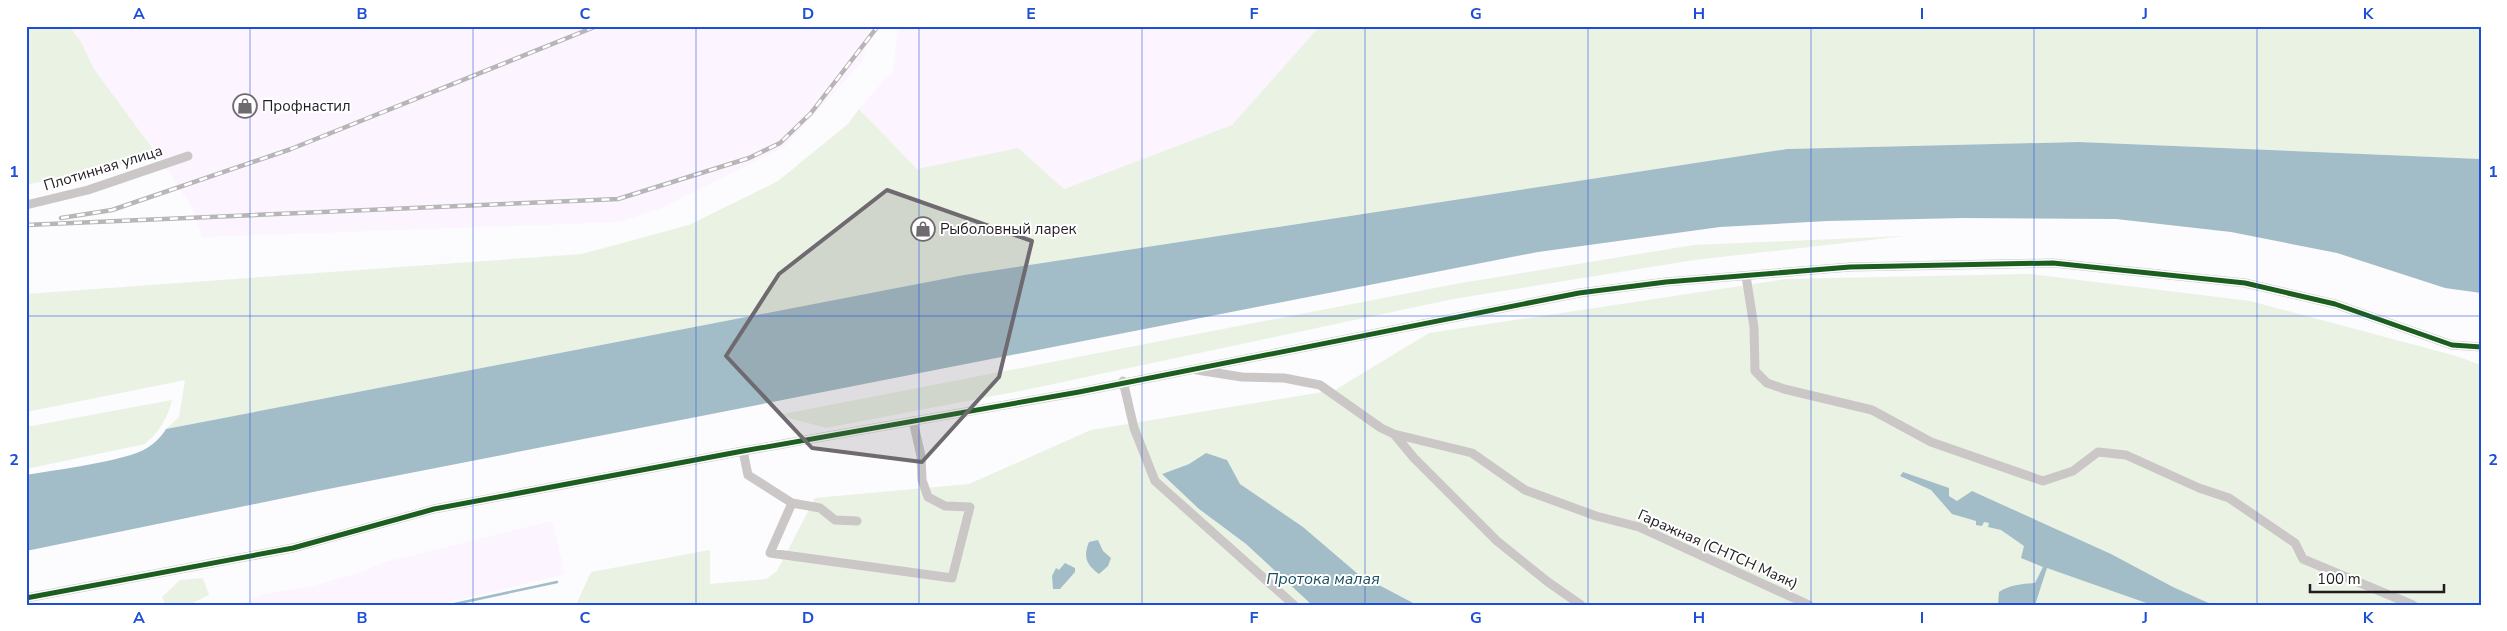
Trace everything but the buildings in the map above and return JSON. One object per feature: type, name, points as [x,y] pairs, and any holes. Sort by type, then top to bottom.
[{"type":"street","name":"Плотинная улица","points":[[26,205],[88,190],[188,156]]},
{"type":"street","points":[[26,598],[293,548],[434,509],[743,451],[1079,392],[1123,381],[1579,293],[1666,282],[1850,267],[1962,263],[2053,263],[2126,269],[2245,283],[2335,304],[2452,345],[2481,347]]},
{"type":"street","points":[[1746,276],[1754,327],[1755,371],[1767,383],[1784,389],[1872,410],[1931,442],[2043,481],[2073,471],[2098,452],[2126,456],[2199,488],[2229,498],[2295,543],[2303,559],[2413,605]]},
{"type":"street","points":[[1190,369],[1242,378],[1284,378],[1320,385],[1381,428],[1394,434],[1414,458],[1497,540],[1548,582],[1581,605]]},
{"type":"street","points":[[1123,381],[1134,428],[1155,481],[1294,605]]},
{"type":"street","points":[[792,504],[770,553],[952,578],[970,507],[944,506],[928,497],[922,480],[921,456],[913,421]]},
{"type":"street","name":"Гаражная (СНТСН Маяк)","points":[[1394,434],[1472,453],[1524,490],[1596,516],[1639,527],[1809,605]]},
{"type":"street","points":[[743,451],[748,476],[792,504],[820,508],[834,520],[857,521]]},
{"type":"highlighted area","points":[[887,190],[1032,241],[999,377],[922,462],[812,448],[726,356],[779,274]]},
{"type":"shaded area","points":[[26,26],[69,26],[81,42],[94,69],[158,156],[26,185]]},
{"type":"shaded area","points":[[69,26],[871,26],[862,62],[783,148],[661,208],[619,222],[202,237],[192,208],[158,156],[94,69],[81,42]]},
{"type":"shaded area","points":[[898,26],[1320,26],[1232,125],[1063,189],[1018,148],[917,169],[859,109],[893,70]]},
{"type":"shaded area","points":[[1320,26],[2481,26],[2481,159],[2079,142],[1787,149],[964,275],[166,429],[179,417],[185,380],[26,412],[26,294],[582,254],[689,225],[778,181],[848,124],[859,109],[917,169],[1018,148],[1064,189],[1232,125]]},
{"type":"shaded area","points":[[1905,236],[1694,260],[1453,299],[1025,390],[826,428],[778,415],[1461,283],[1694,245]]},
{"type":"shaded area","points":[[2029,274],[2250,301],[2456,356],[2481,365],[2481,605],[1417,605],[1358,574],[1303,527],[1240,484],[1227,460],[1206,453],[1189,464],[1163,473],[1199,509],[1246,544],[1312,605],[576,605],[591,572],[710,550],[710,584],[766,579],[777,571],[815,498],[969,484],[1091,430],[1335,390],[1429,333],[1786,279]]},
{"type":"shaded area","points":[[172,400],[162,424],[145,444],[26,469],[26,427]]},
{"type":"shaded area","points":[[552,521],[565,574],[438,605],[239,605],[264,594],[312,586],[355,574],[386,562]]},
{"type":"shaded area","points":[[203,578],[209,595],[188,605],[166,605],[162,597],[180,580]]},
{"type":"water","points":[[2079,142],[2481,159],[2481,293],[2445,288],[2337,253],[2231,232],[2116,219],[1964,218],[1827,221],[1720,227],[1538,252],[318,491],[26,551],[26,475],[107,461],[137,453],[153,444],[166,429],[964,275],[1787,149]]},
{"type":"water","name":"Протока малая","points":[[1206,453],[1227,460],[1240,484],[1303,527],[1358,574],[1417,605],[1312,605],[1246,544],[1199,509],[1162,474],[1189,464]]},
{"type":"water","points":[[1903,472],[1949,488],[1949,496],[1957,501],[1972,491],[2111,554],[2173,587],[2213,605],[2152,605],[2047,568],[2035,605],[1998,605],[1999,592],[2012,586],[2035,583],[2043,567],[2021,558],[2024,546],[2001,530],[1988,527],[1989,523],[1984,522],[1982,526],[1976,525],[1976,521],[1952,514],[1931,490],[1900,476]]},
{"type":"water","points":[[1098,540],[1103,551],[1111,558],[1108,566],[1099,574],[1091,567],[1086,556],[1089,542]]},
{"type":"water","points":[[1065,563],[1075,568],[1075,572],[1060,589],[1053,589],[1052,576],[1056,568],[1059,570]]},
{"type":"waterway","points":[[450,605],[557,582]]},
{"type":"railway","points":[[61,218],[112,210],[291,149],[597,26]]},
{"type":"railway","points":[[26,225],[618,199],[749,158],[780,143],[811,113],[878,26]]},
{"type":"cycle path","points":[[26,598],[293,548],[434,509],[743,451],[1079,392],[1579,293],[1666,282],[1850,267],[2053,263],[2245,283],[2335,304],[2452,345],[2481,347]]},
{"type":"place","name":"Профнастил","points":[[245,106]]},
{"type":"place","name":"Рыболовный ларек","points":[[923,229]]}]
